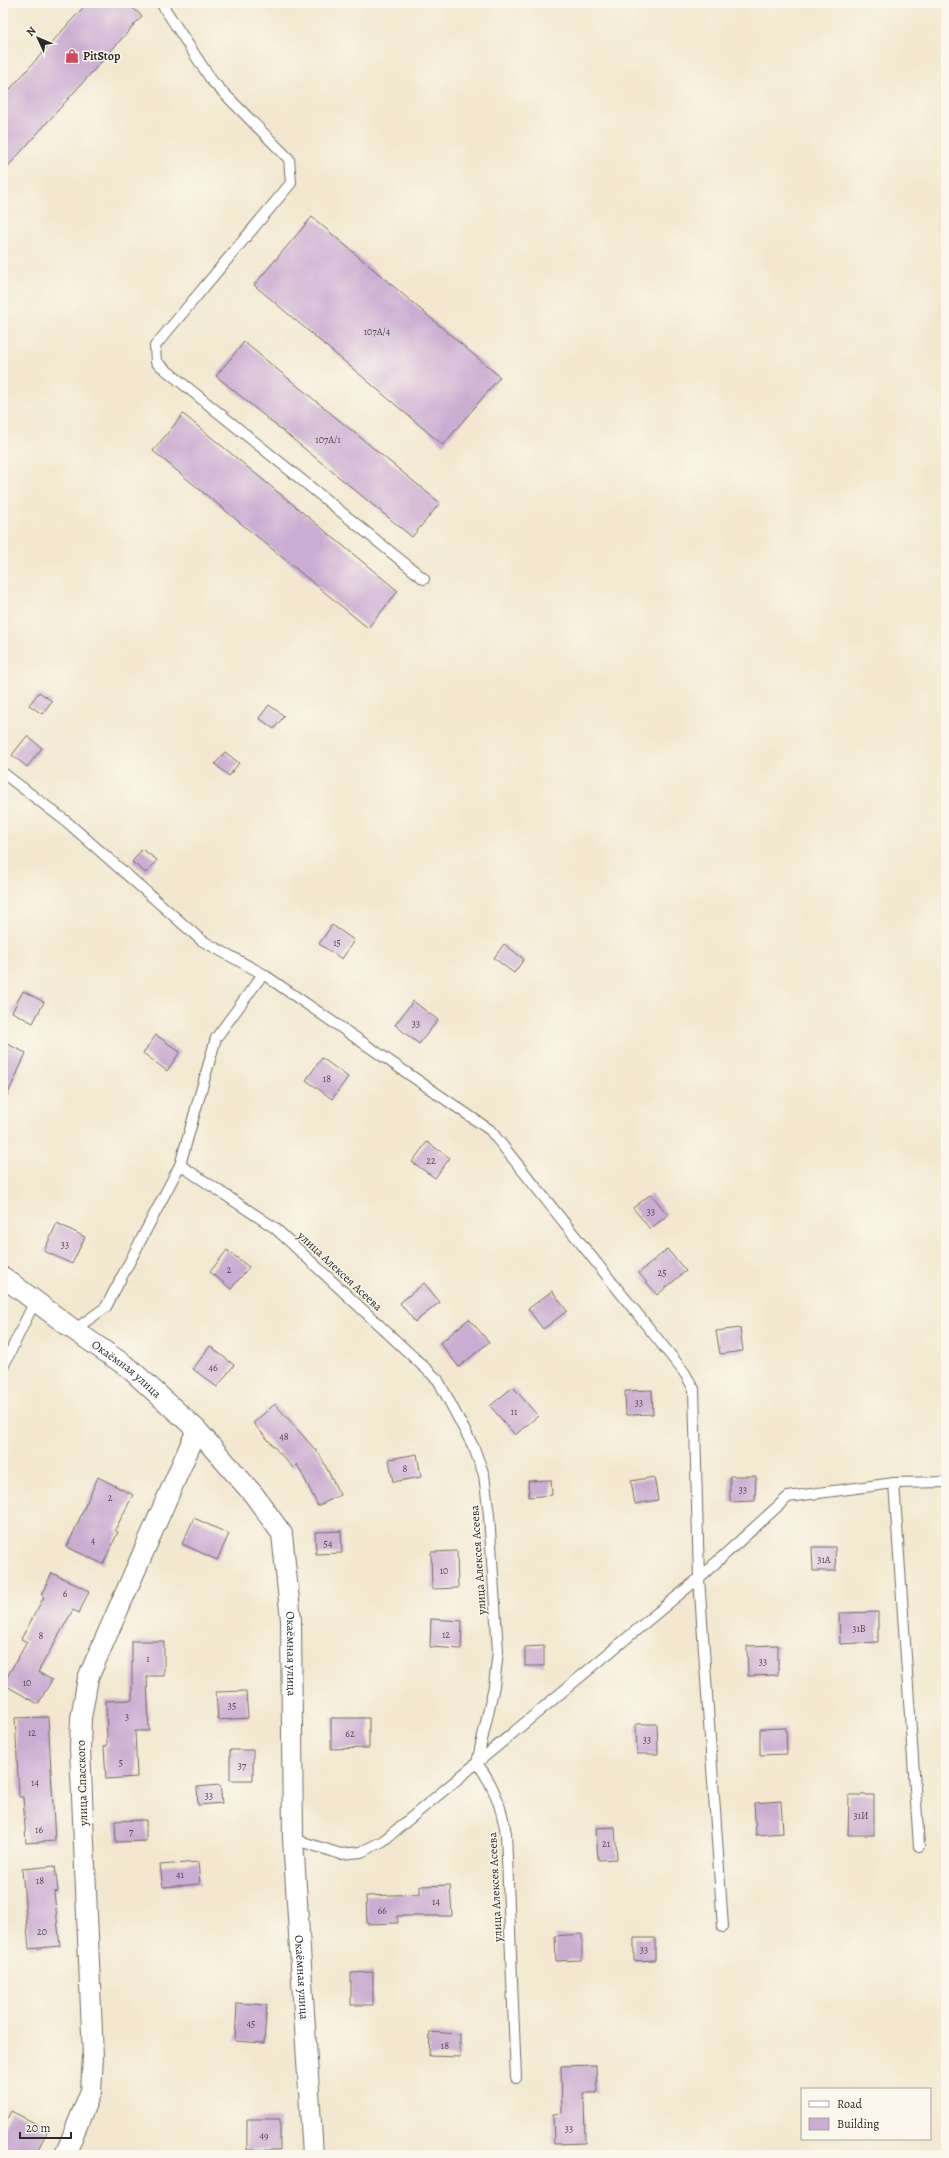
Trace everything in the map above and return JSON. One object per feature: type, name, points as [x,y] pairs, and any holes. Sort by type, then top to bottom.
[{"type":"street","name":"Окаёмная улица","points":[[3,1277],[74,1330],[129,1368],[197,1430],[244,1483],[282,1534],[291,1620],[293,1839],[313,2155]]},
{"type":"street","name":"улица Спасского","points":[[65,2155],[91,2091],[93,2057],[80,1748],[81,1718],[88,1678],[197,1430]]},
{"type":"lane","points":[[161,3],[212,81],[289,159],[291,183],[155,346],[156,362],[424,579]]},
{"type":"lane","points":[[3,774],[67,822],[201,940],[263,974],[490,1130],[684,1372],[694,1389],[699,1578],[723,1927]]},
{"type":"lane","points":[[74,1330],[106,1307],[180,1165],[216,1038],[263,974]]},
{"type":"lane","name":"улица Алексея Асеева","points":[[180,1165],[275,1228],[438,1380],[474,1448],[484,1475],[489,1515],[498,1651],[494,1686],[477,1763],[495,1792],[501,1806],[506,1833],[516,2078]]},
{"type":"lane","points":[[3,1367],[35,1301]]},
{"type":"lane","points":[[293,1839],[341,1854],[362,1852],[383,1841],[699,1578],[788,1497],[894,1483],[946,1482]]},
{"type":"lane","points":[[894,1483],[919,1846]]},
{"type":"building","name":"PitStop","points":[[87,3],[127,3],[142,16],[3,172],[3,97]]},
{"type":"building","points":[[312,217],[500,377],[443,445],[254,285]]},
{"type":"building","points":[[244,342],[440,503],[412,537],[216,376]]},
{"type":"building","points":[[183,414],[398,591],[368,628],[153,451]]},
{"type":"building","points":[[39,692],[52,701],[42,714],[29,705]]},
{"type":"building","points":[[269,705],[284,716],[274,729],[259,718]]},
{"type":"building","points":[[27,736],[42,748],[27,767],[12,755]]},
{"type":"building","points":[[225,752],[239,763],[229,776],[215,764]]},
{"type":"building","points":[[142,849],[157,860],[146,873],[132,862]]},
{"type":"building","points":[[332,925],[354,940],[342,959],[319,944]]},
{"type":"building","points":[[504,944],[524,959],[514,973],[494,958]]},
{"type":"building","points":[[23,991],[44,1002],[33,1023],[12,1012]]},
{"type":"building","points":[[413,1001],[438,1020],[419,1044],[395,1025]]},
{"type":"building","points":[[156,1035],[180,1052],[167,1071],[143,1053]]},
{"type":"building","points":[[3,1042],[26,1053],[3,1105]]},
{"type":"building","points":[[322,1058],[348,1077],[332,1099],[306,1080]]},
{"type":"building","points":[[427,1142],[450,1158],[435,1178],[412,1162]]},
{"type":"building","points":[[651,1194],[668,1215],[650,1229],[633,1208]]},
{"type":"building","points":[[57,1223],[85,1237],[72,1264],[44,1251]]},
{"type":"building","points":[[667,1249],[686,1271],[657,1295],[639,1273]]},
{"type":"building","points":[[227,1250],[249,1267],[231,1289],[210,1272]]},
{"type":"building","points":[[424,1283],[440,1302],[415,1322],[400,1303]]},
{"type":"building","points":[[552,1291],[567,1311],[543,1329],[528,1309]]},
{"type":"building","points":[[469,1319],[489,1342],[459,1367],[440,1343]]},
{"type":"building","points":[[740,1328],[743,1351],[720,1354],[716,1331]]},
{"type":"building","points":[[210,1346],[234,1365],[217,1387],[193,1369]]},
{"type":"building","points":[[513,1387],[538,1416],[515,1435],[490,1406]]},
{"type":"building","points":[[652,1390],[653,1414],[626,1415],[625,1391]]},
{"type":"building","points":[[275,1404],[320,1455],[340,1495],[318,1506],[297,1464],[293,1468],[253,1423]]},
{"type":"building","points":[[417,1454],[421,1477],[393,1482],[389,1459]]},
{"type":"building","points":[[730,1476],[756,1476],[755,1501],[730,1502]]},
{"type":"building","points":[[98,1477],[133,1495],[115,1530],[118,1532],[103,1564],[67,1547]]},
{"type":"building","points":[[654,1477],[658,1500],[635,1504],[631,1481]]},
{"type":"building","points":[[551,1480],[552,1495],[529,1497],[528,1481]]},
{"type":"building","points":[[194,1518],[229,1534],[217,1560],[182,1544]]},
{"type":"building","points":[[341,1531],[342,1553],[316,1554],[315,1532]]},
{"type":"building","points":[[812,1547],[835,1547],[836,1571],[813,1571]]},
{"type":"building","points":[[457,1551],[458,1588],[432,1589],[431,1552]]},
{"type":"building","points":[[52,1573],[89,1591],[79,1613],[73,1610],[38,1672],[52,1680],[38,1704],[3,1684],[27,1642],[21,1639],[44,1597],[41,1595]]},
{"type":"building","points":[[878,1612],[878,1642],[840,1644],[839,1613]]},
{"type":"building","points":[[431,1619],[462,1621],[461,1649],[430,1647]]},
{"type":"building","points":[[132,1641],[164,1641],[164,1676],[147,1676],[149,1731],[135,1731],[137,1777],[106,1779],[104,1746],[107,1746],[106,1701],[132,1700]]},
{"type":"building","points":[[778,1645],[778,1675],[748,1676],[747,1646]]},
{"type":"building","points":[[544,1646],[544,1666],[525,1666],[525,1647]]},
{"type":"building","points":[[246,1691],[248,1718],[218,1720],[216,1692]]},
{"type":"building","points":[[48,1717],[55,1841],[26,1843],[23,1797],[19,1797],[15,1718]]},
{"type":"building","points":[[331,1718],[369,1718],[369,1748],[331,1749]]},
{"type":"building","points":[[636,1724],[657,1724],[658,1754],[637,1754]]},
{"type":"building","points":[[786,1728],[787,1754],[760,1755],[760,1729]]},
{"type":"building","points":[[230,1750],[253,1750],[253,1780],[230,1780]]},
{"type":"building","points":[[220,1785],[222,1803],[198,1805],[197,1787]]},
{"type":"building","points":[[849,1795],[874,1795],[874,1835],[848,1835]]},
{"type":"building","points":[[781,1801],[783,1833],[756,1835],[754,1803]]},
{"type":"building","points":[[146,1820],[146,1841],[116,1842],[115,1821]]},
{"type":"building","points":[[615,1827],[617,1859],[598,1860],[596,1828]]},
{"type":"building","points":[[198,1862],[200,1884],[163,1887],[160,1865]]},
{"type":"building","points":[[55,1866],[58,1891],[54,1892],[60,1946],[29,1949],[22,1869]]},
{"type":"building","points":[[450,1885],[452,1916],[397,1916],[398,1923],[367,1924],[366,1896],[420,1894],[420,1886]]},
{"type":"building","points":[[582,1934],[582,1960],[556,1961],[555,1936]]},
{"type":"building","points":[[634,1938],[655,1938],[655,1960],[634,1961]]},
{"type":"building","points":[[373,1972],[373,2005],[351,2005],[351,1973]]},
{"type":"building","points":[[237,2003],[267,2005],[264,2043],[235,2041]]},
{"type":"building","points":[[430,2032],[460,2034],[460,2057],[429,2056]]},
{"type":"building","points":[[596,2065],[597,2093],[584,2093],[585,2143],[554,2144],[553,2114],[562,2113],[561,2066]]},
{"type":"building","points":[[11,2111],[48,2130],[35,2155],[3,2155],[3,2127]]},
{"type":"building","points":[[247,2119],[280,2119],[280,2150],[247,2150]]},
{"type":"place","name":"PitStop","points":[[72,56]]}]
